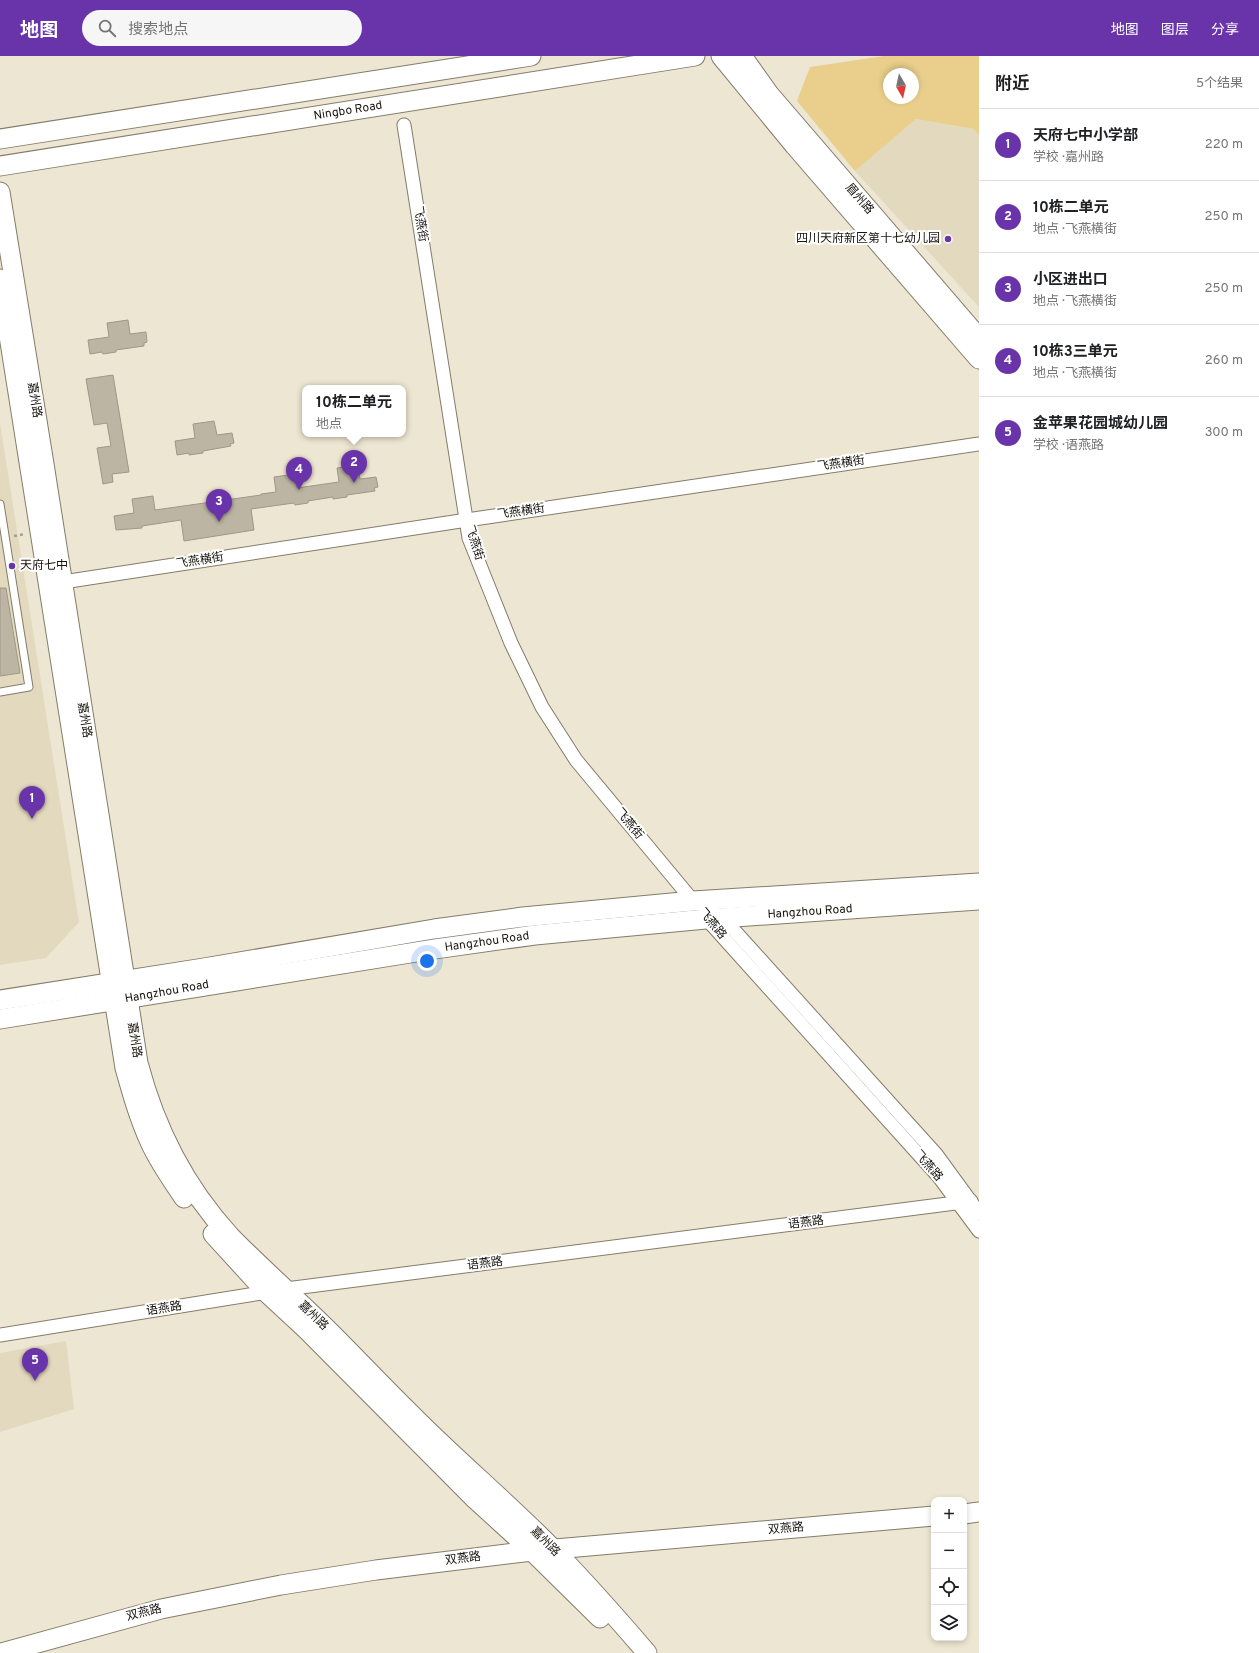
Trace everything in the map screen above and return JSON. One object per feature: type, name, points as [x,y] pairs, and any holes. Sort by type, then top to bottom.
[{"type":"street","points":[[0,139],[531,56]]},
{"type":"street","name":"Ningbo Road","points":[[0,166],[695,56]]},
{"type":"street","points":[[721,56],[795,146],[979,359]]},
{"type":"street","name":"眉州路","points":[[742,56],[769,94],[979,338]]},
{"type":"street","name":"飞燕街","points":[[404,124],[470,538],[511,643],[542,707],[576,760],[693,901]]},
{"type":"street","name":"嘉州路","points":[[0,192],[63,582],[118,982]]},
{"type":"street","points":[[0,279],[40,533],[118,982],[121,1001],[125,1068],[150,1142],[168,1174],[195,1213],[266,1292],[306,1330],[475,1500],[532,1551],[594,1612],[630,1653]]},
{"type":"street","name":"飞燕横街","points":[[63,582],[466,520],[979,444]]},
{"type":"street","name":"Hangzhou Road","points":[[0,1000],[118,982],[434,929],[523,917],[693,901],[979,883]]},
{"type":"street","name":"Hangzhou Road","points":[[0,1019],[121,1001],[208,985],[435,949],[535,935],[714,918],[979,900]]},
{"type":"street","name":"飞燕路","points":[[693,901],[714,918],[939,1177],[979,1213]]},
{"type":"street","name":"嘉州路","points":[[121,1001],[147,1097],[172,1154],[187,1180],[210,1211],[230,1235],[286,1289],[416,1420],[553,1550],[624,1626],[647,1653]]},
{"type":"street","name":"飞燕路","points":[[965,1202],[979,1230]]},
{"type":"street","name":"语燕路","points":[[0,1335],[286,1289],[965,1202]]},
{"type":"street","points":[[967,1514],[979,1512]]},
{"type":"street","name":"双燕路","points":[[1,1652],[161,1609],[282,1585],[376,1570],[532,1551],[931,1516]]},
{"type":"lane","points":[[0,504],[29,688],[0,692]]},
{"type":"path","points":[[6,537],[40,533]]},
{"type":"shaded area","points":[[884,56],[979,56],[979,135],[974,129],[916,119],[855,171],[797,101],[810,67]]},
{"type":"shaded area","name":"四川天府新区第十七幼儿园","points":[[916,119],[974,129],[979,135],[979,307],[855,171]]},
{"type":"shaded area","points":[[0,423],[79,922],[46,958],[0,965]]},
{"type":"shaded area","points":[[66,1341],[74,1409],[0,1432],[0,1353]]},
{"type":"building","points":[[128,320],[130,334],[146,332],[147,342],[144,343],[144,346],[116,350],[116,352],[103,354],[102,352],[90,354],[88,340],[109,337],[107,323]]},
{"type":"building","points":[[113,375],[129,472],[112,474],[113,482],[103,484],[97,448],[111,446],[107,423],[94,425],[86,379]]},
{"type":"building","points":[[214,421],[217,435],[232,433],[234,443],[230,444],[231,446],[203,451],[203,453],[177,455],[175,441],[195,438],[193,424]]},
{"type":"building","points":[[358,465],[360,479],[376,477],[378,487],[374,488],[375,491],[347,495],[347,497],[333,499],[333,497],[308,501],[308,503],[295,505],[294,503],[251,509],[254,530],[184,541],[181,520],[142,526],[142,528],[116,530],[114,516],[134,513],[132,499],[153,496],[155,510],[261,495],[276,492],[274,477],[296,474],[297,488],[339,482],[337,468]]},
{"type":"building","points":[[0,588],[6,588],[20,673],[0,676]]},
{"type":"place","name":"四川天府新区第十七幼儿园","points":[[948,239]]},
{"type":"place","name":"10栋二单元","points":[[354,483]]},
{"type":"place","name":"10栋3三单元","points":[[299,490]]},
{"type":"place","name":"小区进出口","points":[[219,522]]},
{"type":"place","name":"天府七中","points":[[12,566]]},
{"type":"place","name":"天府七中小学部","points":[[32,819]]},
{"type":"place","name":"金苹果花园城幼儿园","points":[[35,1381]]}]
